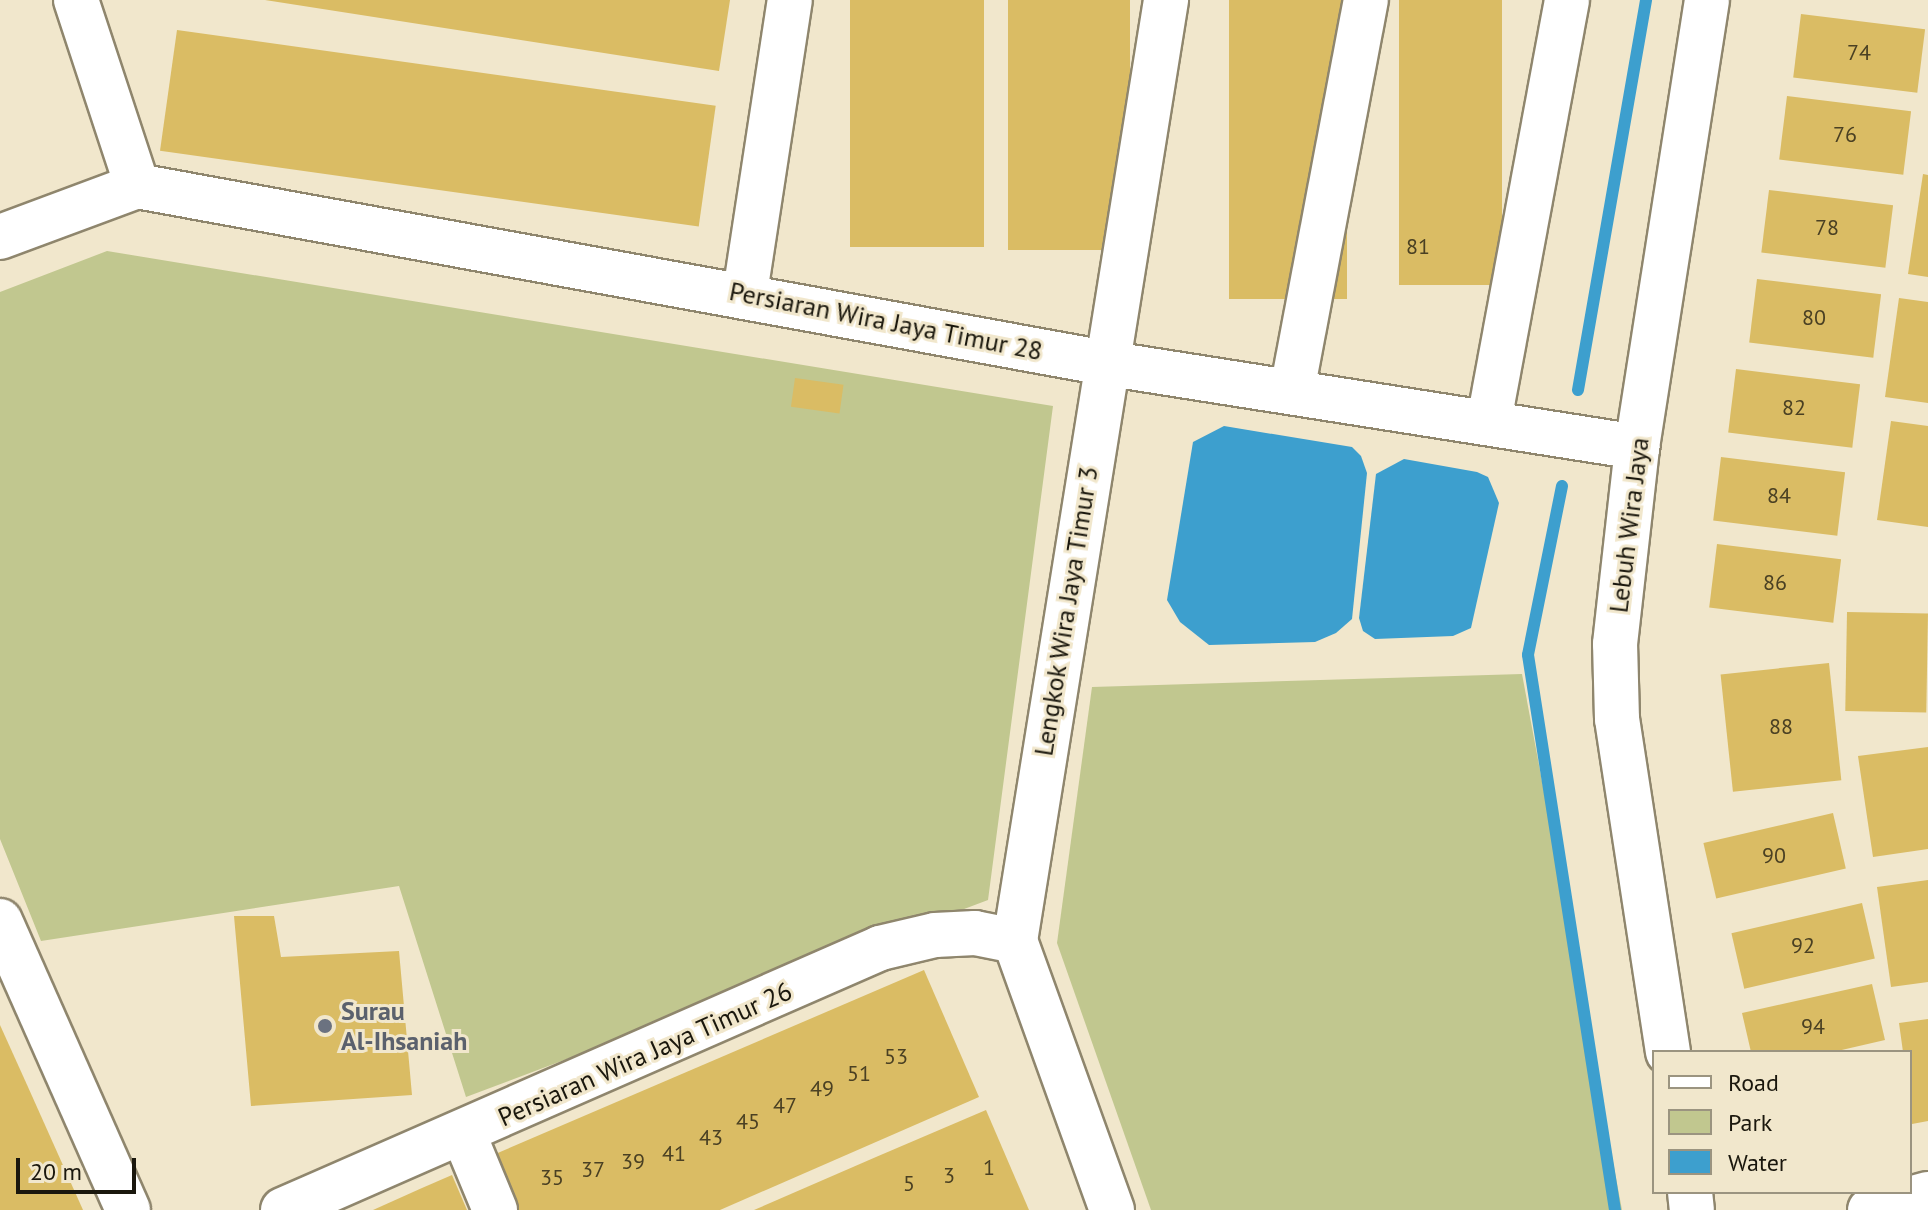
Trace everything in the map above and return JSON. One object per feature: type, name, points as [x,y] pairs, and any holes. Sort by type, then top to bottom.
[{"type":"street","points":[[0,237],[137,186],[76,0]]},
{"type":"street","points":[[745,293],[790,0]]},
{"type":"street","name":"Lengkok Wira Jaya Timur 3","points":[[1112,1210],[1015,941],[1105,363],[1166,0]]},
{"type":"street","points":[[1292,391],[1366,0]]},
{"type":"street","points":[[1489,421],[1567,0]]},
{"type":"street","name":"Lebuh Wira Jaya","points":[[1668,1050],[1617,719],[1615,644],[1637,447],[1707,0]]},
{"type":"street","name":"Persiaran Wira Jaya Timur 28","points":[[137,186],[745,293],[1105,363],[1489,421],[1637,447]]},
{"type":"street","points":[[0,921],[128,1210]]},
{"type":"street","name":"Persiaran Wira Jaya Timur 26","points":[[283,1210],[464,1135],[880,948],[948,934],[975,933],[1015,941]]},
{"type":"street","points":[[464,1135],[495,1210]]},
{"type":"street","points":[[1870,1210],[1928,1194]]},
{"type":"green space","points":[[107,251],[1053,406],[988,900],[466,1097],[399,886],[41,941],[0,839],[0,292]]},
{"type":"green space","points":[[1522,674],[1622,1210],[1151,1210],[1057,943],[1092,687]]},
{"type":"water","points":[[1224,426],[1352,447],[1361,456],[1367,473],[1352,619],[1336,633],[1315,642],[1209,645],[1180,622],[1167,600],[1193,442]]},
{"type":"water","points":[[1404,459],[1477,472],[1488,477],[1499,503],[1471,628],[1453,636],[1375,639],[1363,631],[1359,618],[1376,474]]},
{"type":"building","points":[[265,0],[730,0],[719,71]]},
{"type":"building","points":[[850,0],[984,0],[984,247],[850,247]]},
{"type":"building","points":[[1008,0],[1130,0],[1130,250],[1008,250]]},
{"type":"building","points":[[1229,0],[1347,0],[1347,299],[1229,299]]},
{"type":"building","points":[[1399,0],[1502,0],[1502,285],[1399,285]]},
{"type":"building","points":[[1801,14],[1925,29],[1917,93],[1793,78]]},
{"type":"building","points":[[177,30],[716,106],[699,227],[160,151]]},
{"type":"building","points":[[1787,96],[1911,111],[1903,175],[1779,160]]},
{"type":"building","points":[[1923,174],[1928,175],[1928,277],[1908,274]]},
{"type":"building","points":[[1769,190],[1893,205],[1885,268],[1761,253]]},
{"type":"building","points":[[1757,279],[1881,294],[1873,358],[1749,343]]},
{"type":"building","points":[[1899,298],[1928,302],[1928,403],[1885,397]]},
{"type":"building","points":[[1736,369],[1860,384],[1852,448],[1728,433]]},
{"type":"building","points":[[795,378],[844,385],[839,414],[791,407]]},
{"type":"building","points":[[1891,421],[1928,426],[1928,527],[1877,520]]},
{"type":"building","points":[[1721,457],[1845,472],[1837,536],[1713,521]]},
{"type":"building","points":[[1717,544],[1841,559],[1833,623],[1709,608]]},
{"type":"building","points":[[1847,612],[1928,613],[1926,712],[1845,711]]},
{"type":"building","points":[[1829,663],[1841,780],[1733,792],[1721,674]]},
{"type":"building","points":[[1928,747],[1928,849],[1873,857],[1858,756]]},
{"type":"building","points":[[1833,813],[1846,869],[1716,898],[1703,843]]},
{"type":"building","points":[[1928,880],[1928,982],[1891,987],[1877,887]]},
{"type":"building","points":[[1862,903],[1875,959],[1744,989],[1731,933]]},
{"type":"building","name":"Surau Al-Ihsaniah","points":[[234,916],[274,916],[281,957],[399,951],[412,1095],[251,1106]]},
{"type":"building","points":[[924,970],[979,1097],[720,1210],[500,1210],[479,1161]]},
{"type":"building","points":[[1872,984],[1885,1040],[1842,1050],[1751,1050],[1742,1013]]},
{"type":"building","points":[[1928,1019],[1928,1121],[1912,1124],[1912,1050],[1903,1050],[1899,1023]]},
{"type":"building","points":[[0,1025],[28,1087],[83,1210],[0,1210]]},
{"type":"building","points":[[986,1110],[1029,1210],[754,1210],[876,1157]]},
{"type":"building","points":[[452,1175],[467,1210],[373,1210],[422,1188]]},
{"type":"waterway","points":[[1578,390],[1646,0]]},
{"type":"waterway","points":[[1562,486],[1528,655],[1615,1210]]},
{"type":"place","name":"Surau Al-Ihsaniah","points":[[325,1026]]}]
